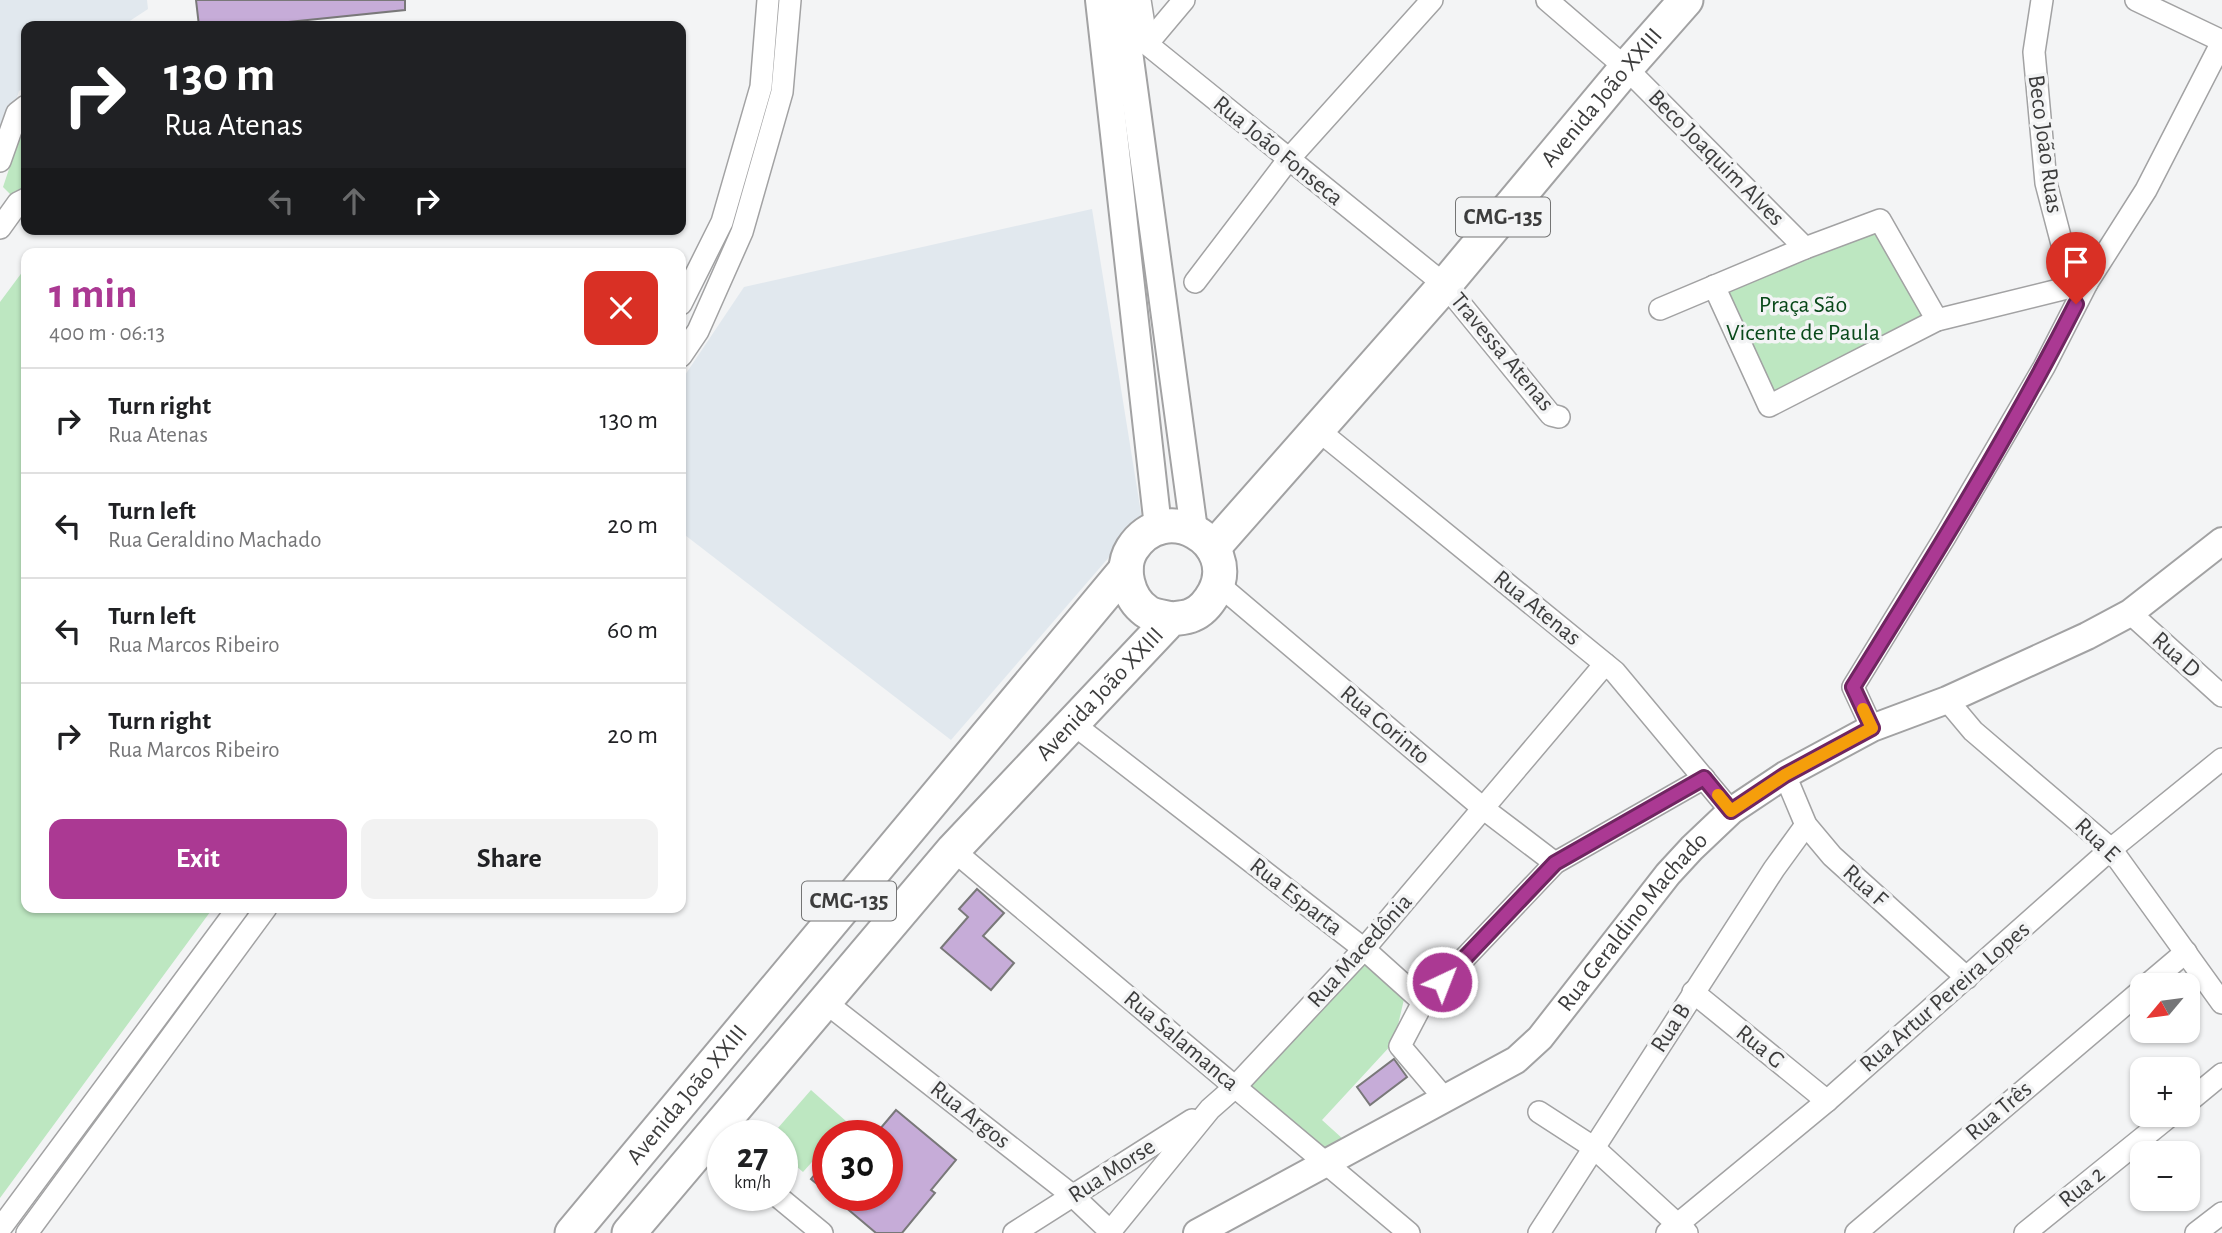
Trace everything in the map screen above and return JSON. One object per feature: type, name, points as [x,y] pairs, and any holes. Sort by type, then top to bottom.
[{"type":"main road","name":"Avenida João XXIII","points":[[1204,539],[1318,430],[1445,285],[1686,0]]},
{"type":"main road","points":[[1158,527],[1174,524],[1204,539],[1220,566],[1218,584]]},
{"type":"main road","name":"CMG-135","points":[[1126,569],[1130,551],[1142,536],[1158,527]]},
{"type":"main road","points":[[1126,569],[1131,593],[1147,612],[1171,619]]},
{"type":"main road","name":"Avenida João XXIII","points":[[572,1233],[1126,569]]},
{"type":"main road","name":"Avenida João XXIII","points":[[735,1120],[825,1002],[953,850],[1171,619],[1192,615],[1209,603],[1218,584]]},
{"type":"main road","name":"Avenida João XXIII","points":[[629,1233],[707,1154]]},
{"type":"street","points":[[686,294],[722,222],[772,90],[768,0]]},
{"type":"street","points":[[686,349],[698,331],[742,232],[790,0]]},
{"type":"street","points":[[1099,0],[1158,527]]},
{"type":"street","points":[[1122,0],[1204,539]]},
{"type":"street","points":[[1140,0],[1147,44]]},
{"type":"street","points":[[1147,44],[1184,0]]},
{"type":"street","points":[[1195,282],[1288,160],[1432,0]]},
{"type":"street","name":"Beco Joaquim Alves","points":[[1547,0],[1626,68],[1805,248]]},
{"type":"street","name":"Beco João Ruas","points":[[2042,0],[2034,52],[2046,183],[2080,285]]},
{"type":"street","points":[[1872,728],[1853,687],[2037,379],[2080,285],[2146,190],[2222,41],[2136,0]]},
{"type":"street","name":"Rua João Fonseca","points":[[1147,44],[1445,285]]},
{"type":"street","points":[[0,161],[17,113],[21,110]]},
{"type":"street","points":[[0,228],[21,202]]},
{"type":"street","points":[[1660,309],[1805,248],[1880,220],[1937,320]]},
{"type":"street","name":"Travessa Atenas","points":[[1445,285],[1551,415],[1559,417]]},
{"type":"street","points":[[1714,286],[1769,406],[1937,320],[2080,285]]},
{"type":"street","name":"Rua Atenas","points":[[1318,430],[1615,672],[1731,811]]},
{"type":"street","name":"Rua Geraldino Machado","points":[[1197,1233],[1516,1060],[1540,1038],[1668,874],[1731,811],[1785,775],[1872,728],[1947,699],[2087,636],[2130,613],[2222,541]]},
{"type":"street","name":"Rua Corinto","points":[[1218,584],[1484,809],[1555,863]]},
{"type":"street","name":"Rua D","points":[[2130,613],[2222,696]]},
{"type":"street","name":"Rua Macedônia","points":[[1110,1233],[1210,1109],[1235,1087],[1364,949],[1605,664]]},
{"type":"street","name":"Rua E","points":[[1947,699],[1972,731],[2111,849],[2222,1003]]},
{"type":"street","name":"Rua Esparta","points":[[1072,723],[1364,949],[1423,1002]]},
{"type":"street","name":"Rua Artur Pereira Lopes","points":[[1677,1230],[2111,849],[2222,759]]},
{"type":"street","name":"Rua F","points":[[1785,775],[1806,825],[1832,856],[1967,978]]},
{"type":"street","points":[[1445,1099],[1400,1046],[1423,1002],[1555,863],[1704,778]]},
{"type":"street","name":"Rua B","points":[[1539,1233],[1693,992],[1806,825]]},
{"type":"street","name":"Rua Salamanca","points":[[953,850],[1409,1233]]},
{"type":"street","points":[[0,1229],[235,913]]},
{"type":"street","points":[[27,1233],[262,913]]},
{"type":"street","points":[[2162,973],[2186,953]]},
{"type":"street","name":"Rua G","points":[[1693,992],[1827,1101]]},
{"type":"street","name":"Rua Três","points":[[1856,1233],[2130,1000]]},
{"type":"street","name":"Rua Argos","points":[[825,1002],[1073,1196],[1110,1233]]},
{"type":"street","points":[[2200,1092],[2222,1074]]},
{"type":"street","name":"Rua Morse","points":[[1014,1233],[1210,1109]]},
{"type":"street","points":[[1539,1112],[1593,1147],[1677,1230]]},
{"type":"street","name":"Rua 2","points":[[2025,1233],[2156,1127]]},
{"type":"street","points":[[795,1211],[822,1233]]},
{"type":"street","points":[[2196,1233],[2222,1213]]},
{"type":"shaded area","points":[[0,0],[147,0],[148,9],[130,21],[21,21],[21,90],[0,154]]},
{"type":"shaded area","points":[[1092,209],[1142,519],[951,740],[686,536],[686,374],[744,287]]},
{"type":"green space","points":[[21,133],[21,190],[12,196],[3,187]]},
{"type":"green space","name":"Praça São Vicente de Paula","points":[[1880,220],[1937,320],[1769,406],[1714,286]]},
{"type":"green space","points":[[21,274],[21,913],[209,913],[0,1198],[0,302]]},
{"type":"green space","points":[[1364,956],[1405,995],[1394,1042],[1322,1120],[1343,1139],[1325,1156],[1242,1089]]},
{"type":"green space","points":[[811,1090],[845,1120],[812,1120],[812,1162],[803,1172],[798,1168],[798,1120],[785,1120]]},
{"type":"building","points":[[196,0],[405,0],[405,10],[298,21],[198,21]]},
{"type":"building","points":[[977,889],[1004,913],[983,936],[1014,963],[991,990],[941,948],[968,917],[959,909]]},
{"type":"building","points":[[1394,1059],[1407,1077],[1370,1105],[1357,1087]]},
{"type":"building","points":[[896,1110],[956,1160],[931,1190],[935,1193],[902,1233],[876,1233],[850,1211],[903,1211],[903,1120],[888,1120]]},
{"type":"slow traffic","points":[[1718,795],[1731,811],[1785,775],[1872,728],[1863,709]]},
{"type":"route","points":[[1442,982],[1555,863],[1704,778],[1731,811],[1785,775],[1872,728],[1853,687],[1970,495],[2044,367],[2076,304]]}]
